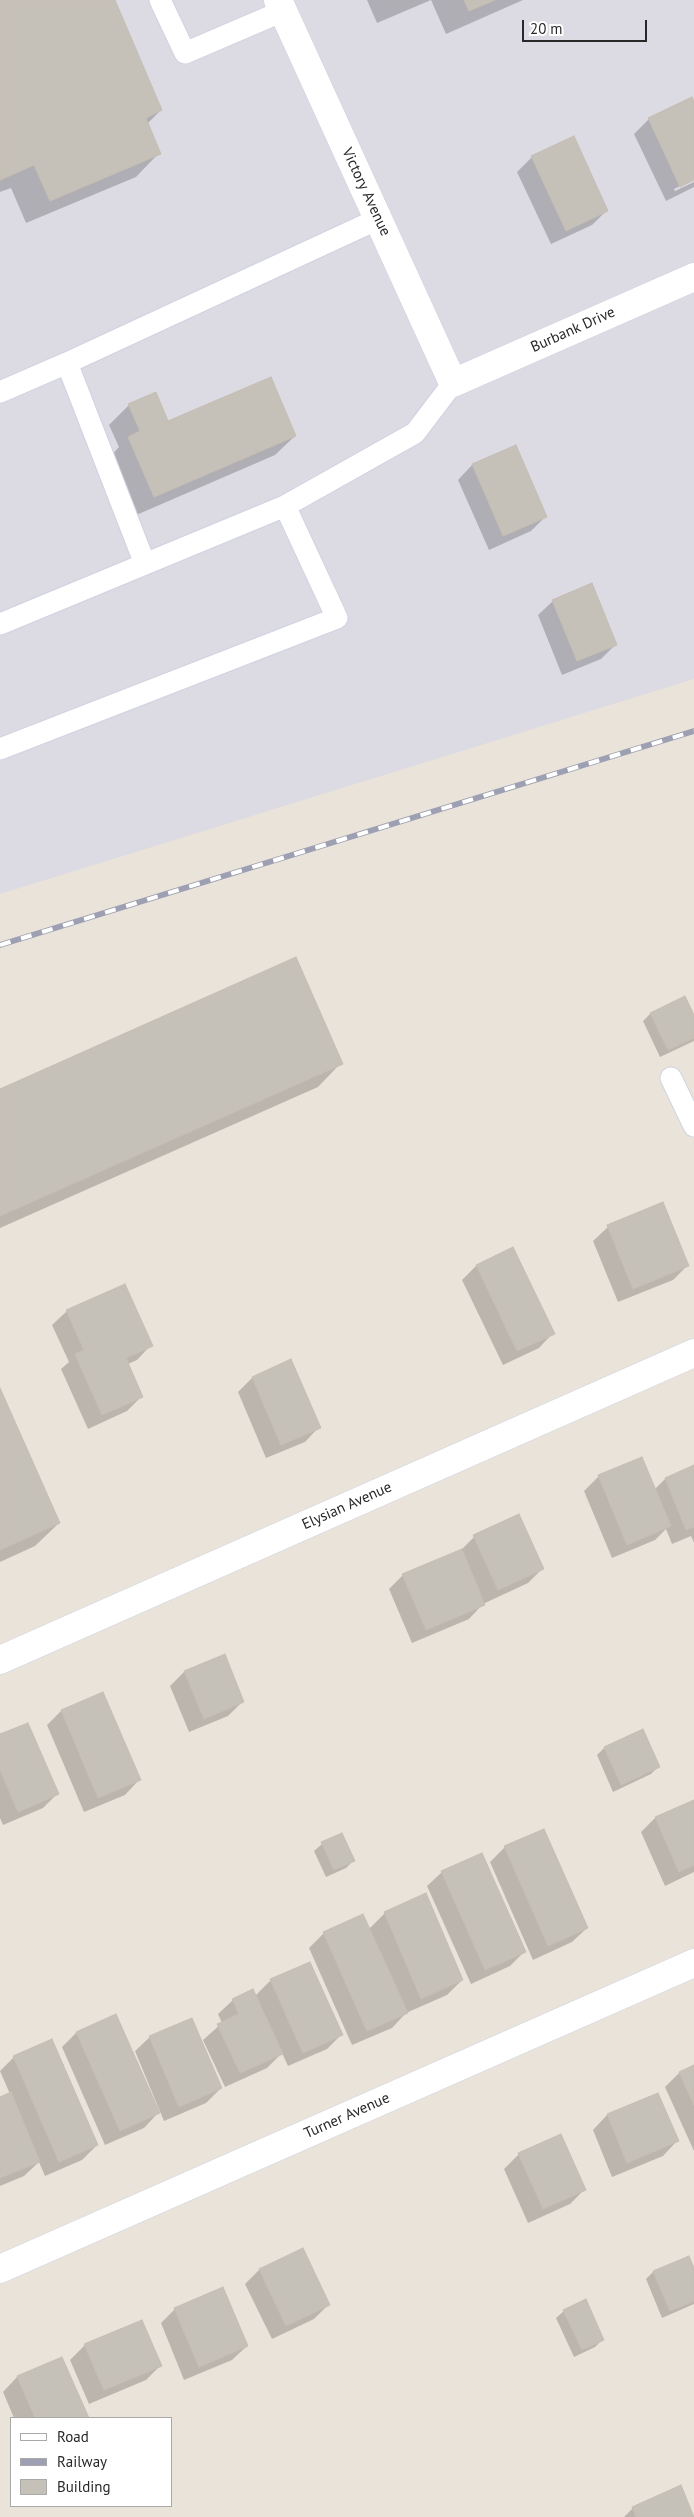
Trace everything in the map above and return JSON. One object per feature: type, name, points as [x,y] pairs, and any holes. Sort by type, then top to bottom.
[{"type":"street","name":"Victory Avenue","points":[[281,6],[453,383]]},
{"type":"street","name":"Burbank Drive","points":[[453,383],[694,277]]},
{"type":"street","name":"Elysian Avenue","points":[[0,1660],[694,1353]]},
{"type":"street","name":"Turner Avenue","points":[[0,2269],[694,1964]]},
{"type":"lane","points":[[160,0],[185,53],[281,6]]},
{"type":"lane","points":[[0,392],[67,363],[378,219]]},
{"type":"lane","points":[[67,363],[145,564]]},
{"type":"lane","points":[[0,624],[285,506],[415,433],[453,383]]},
{"type":"lane","points":[[0,749],[337,618],[285,506]]},
{"type":"lane","points":[[671,1078],[694,1126]]},
{"type":"shaded area","points":[[0,0],[694,0],[694,679],[0,894]]},
{"type":"building","points":[[0,0],[115,0],[162,110],[146,118],[161,154],[50,201],[34,165],[0,180]]},
{"type":"building","points":[[464,0],[495,0],[469,11]]},
{"type":"building","points":[[692,97],[694,101],[694,180],[680,187],[648,118]]},
{"type":"building","points":[[574,136],[608,211],[566,231],[531,156]]},
{"type":"building","points":[[271,377],[296,436],[154,497],[128,437],[140,431],[128,404],[156,392],[168,421]]},
{"type":"building","points":[[516,445],[547,517],[503,536],[472,464]]},
{"type":"building","points":[[592,583],[617,645],[577,661],[552,600]]},
{"type":"building","points":[[296,957],[343,1064],[0,1216],[0,1089]]},
{"type":"building","points":[[685,996],[694,1015],[694,1038],[668,1050],[650,1013]]},
{"type":"building","points":[[663,1202],[689,1266],[633,1289],[607,1225]]},
{"type":"building","points":[[513,1247],[555,1334],[517,1351],[476,1265]]},
{"type":"building","points":[[125,1284],[153,1346],[126,1358],[143,1397],[102,1415],[75,1354],[84,1350],[66,1310]]},
{"type":"building","points":[[291,1359],[321,1428],[281,1445],[252,1377]]},
{"type":"building","points":[[0,1388],[60,1523],[0,1550]]},
{"type":"building","points":[[642,1457],[671,1526],[627,1545],[598,1475]]},
{"type":"building","points":[[694,1465],[694,1527],[686,1530],[665,1478]]},
{"type":"building","points":[[519,1514],[544,1569],[498,1590],[473,1535]]},
{"type":"building","points":[[462,1549],[485,1605],[426,1630],[402,1574]]},
{"type":"building","points":[[225,1654],[244,1702],[204,1719],[184,1671]]},
{"type":"building","points":[[103,1692],[141,1780],[98,1798],[61,1710]]},
{"type":"building","points":[[28,1723],[59,1794],[18,1812],[0,1770],[0,1734]]},
{"type":"building","points":[[643,1729],[660,1767],[621,1785],[604,1747]]},
{"type":"building","points":[[694,1800],[694,1865],[679,1872],[655,1817]]},
{"type":"building","points":[[544,1829],[588,1928],[548,1946],[504,1846]]},
{"type":"building","points":[[342,1833],[355,1861],[334,1870],[321,1842]]},
{"type":"building","points":[[482,1853],[526,1952],[485,1970],[441,1871]]},
{"type":"building","points":[[426,1893],[463,1980],[421,1999],[384,1912]]},
{"type":"building","points":[[363,1914],[408,2013],[367,2031],[323,1932]]},
{"type":"building","points":[[310,1962],[343,2035],[303,2053],[270,1979]]},
{"type":"building","points":[[253,1989],[283,2054],[240,2073],[217,2024],[239,2014],[232,1999]]},
{"type":"building","points":[[116,2014],[160,2113],[120,2131],[76,2032]]},
{"type":"building","points":[[192,2018],[222,2088],[179,2107],[149,2036]]},
{"type":"building","points":[[52,2039],[98,2145],[59,2162],[13,2056]]},
{"type":"building","points":[[694,2065],[694,2105],[679,2072]]},
{"type":"building","points":[[11,2092],[40,2162],[0,2178],[0,2097]]},
{"type":"building","points":[[658,2093],[679,2141],[627,2163],[607,2114]]},
{"type":"building","points":[[561,2134],[586,2190],[543,2209],[518,2153]]},
{"type":"building","points":[[303,2248],[330,2305],[286,2326],[259,2269]]},
{"type":"building","points":[[689,2256],[694,2268],[694,2301],[670,2311],[653,2271]]},
{"type":"building","points":[[223,2287],[248,2346],[199,2367],[174,2308]]},
{"type":"building","points":[[586,2299],[604,2340],[582,2350],[563,2310]]},
{"type":"building","points":[[142,2320],[162,2366],[104,2390],[84,2344]]},
{"type":"building","points":[[62,2357],[89,2417],[35,2417],[17,2376]]},
{"type":"building","points":[[681,2485],[694,2517],[636,2517],[632,2507]]},
{"type":"railway","points":[[0,945],[694,731]]}]
